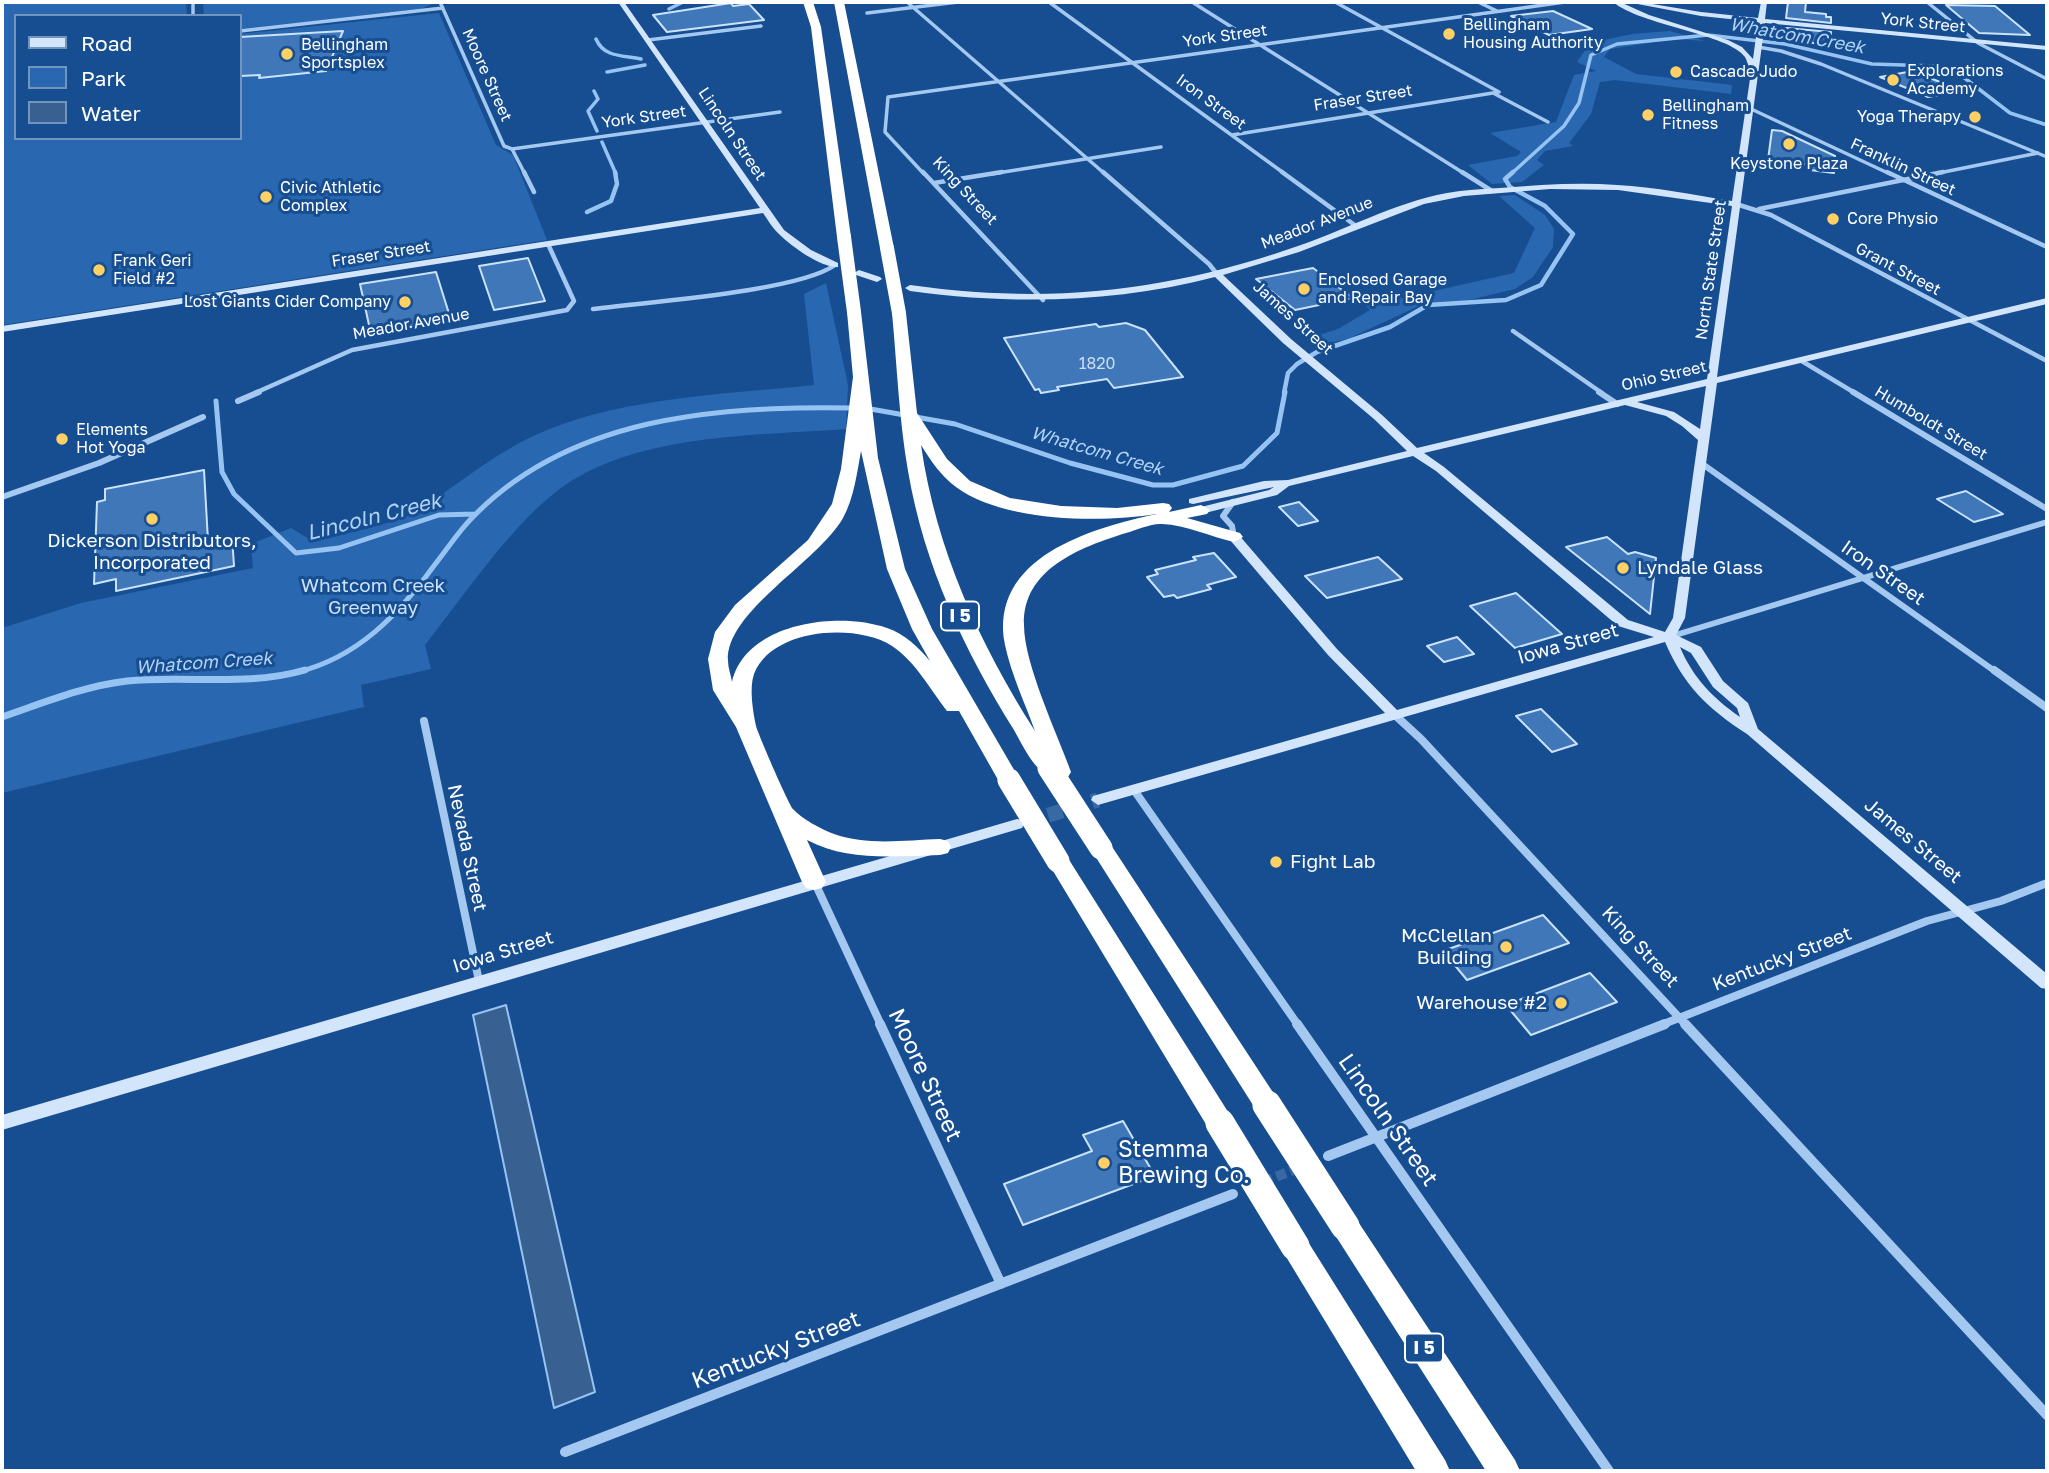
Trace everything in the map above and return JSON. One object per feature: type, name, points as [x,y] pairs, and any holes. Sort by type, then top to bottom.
[{"type":"highway","points":[[839,2],[899,313],[910,412],[921,446],[965,486],[1025,507],[1103,512],[1197,506]]},
{"type":"highway","name":"I 5","points":[[809,3],[816,27],[854,312],[870,458],[896,569],[922,629],[997,760],[1434,1471]]},
{"type":"highway","points":[[814,882],[746,727],[730,707],[721,685],[718,663],[722,641],[732,620],[747,600],[806,554],[835,517],[846,487],[861,377]]},
{"type":"highway","name":"I 5","points":[[921,446],[921,494],[954,603],[1005,701],[1054,767],[1101,848],[1504,1471]]},
{"type":"highway","points":[[1054,767],[1016,645],[1013,623],[1017,600],[1026,583],[1044,565],[1069,548],[1114,531],[1197,506]]},
{"type":"highway","points":[[1157,520],[1201,526],[1234,537]]},
{"type":"highway","points":[[746,727],[741,686],[746,669],[759,653],[777,640],[801,631],[853,627],[888,636],[913,654],[997,760]]},
{"type":"highway","points":[[786,815],[803,830],[831,844],[863,848],[940,847]]},
{"type":"main road","name":"Lincoln Street","points":[[621,2],[764,210],[792,242],[835,265]]},
{"type":"main road","points":[[1616,2],[1640,16],[1721,40],[1747,54],[1753,72]]},
{"type":"main road","name":"York Street","points":[[1630,2],[1762,20],[2047,48]]},
{"type":"main road","name":"North State Street","points":[[1669,637],[1679,618],[1764,2]]},
{"type":"main road","name":"Meador Avenue","points":[[910,288],[970,298],[1043,300],[1112,294],[1217,274],[1293,251],[1400,208],[1442,196],[1549,187],[1620,188],[1736,204]]},
{"type":"main road","name":"Fraser Street","points":[[2,330],[764,210]]},
{"type":"main road","points":[[859,273],[877,279]]},
{"type":"main road","name":"James Street","points":[[1217,274],[1287,341],[1415,452],[1436,466],[1623,623],[1669,637],[1696,650],[1718,684],[1743,706],[1752,731]]},
{"type":"main road","name":"Ohio Street","points":[[1197,506],[1264,484],[1288,483],[2047,301]]},
{"type":"main road","points":[[1619,403],[1670,412],[1681,418],[1703,439]]},
{"type":"main road","name":"Ohio Street","points":[[1197,506],[1233,502],[1273,493],[1288,483]]},
{"type":"main road","name":"King Street","points":[[1234,537],[1284,592],[1302,619],[1396,716]]},
{"type":"main road","name":"James Street","points":[[1669,637],[1682,670],[1696,689],[1722,712],[1752,731],[2047,982]]},
{"type":"main road","name":"Iowa Street","points":[[1098,800],[1669,637]]},
{"type":"main road","name":"Iowa Street","points":[[2,1123],[1017,824]]},
{"type":"street","name":"Moore Street","points":[[440,2],[504,146],[512,149],[534,191]]},
{"type":"street","name":"James Street","points":[[907,2],[1209,264],[1217,274]]},
{"type":"street","points":[[867,13],[958,2]]},
{"type":"street","name":"Iron Street","points":[[1049,2],[1356,226]]},
{"type":"street","points":[[1192,2],[1492,191]]},
{"type":"street","points":[[1335,2],[1548,122]]},
{"type":"street","points":[[1478,2],[1497,11]]},
{"type":"street","name":"York Street","points":[[888,97],[1565,2]]},
{"type":"street","points":[[1927,2],[1978,43],[2047,79]]},
{"type":"street","points":[[242,31],[443,8]]},
{"type":"street","points":[[648,40],[761,26]]},
{"type":"street","points":[[1758,47],[1781,51],[1821,64],[2047,157]]},
{"type":"street","name":"Fraser Street","points":[[1232,135],[1497,93]]},
{"type":"street","name":"King Street","points":[[888,97],[885,132],[1043,300]]},
{"type":"street","name":"Franklin Street","points":[[1749,108],[2047,247]]},
{"type":"street","name":"York Street","points":[[512,149],[780,112]]},
{"type":"street","points":[[933,183],[1161,147]]},
{"type":"street","points":[[1758,209],[1782,207],[2039,153]]},
{"type":"street","name":"Grant Street","points":[[1736,204],[1758,209],[2047,361]]},
{"type":"street","name":"Meador Avenue","points":[[238,401],[352,350],[557,314],[567,310],[574,301],[548,244]]},
{"type":"street","points":[[593,309],[780,283],[828,270],[835,265]]},
{"type":"street","points":[[1513,331],[1619,403]]},
{"type":"street","name":"Humboldt Street","points":[[1800,360],[2047,509]]},
{"type":"street","points":[[2,497],[99,463],[203,417]]},
{"type":"street","name":"Iron Street","points":[[1700,462],[2047,708]]},
{"type":"street","points":[[1233,502],[1223,516],[1232,526],[1234,537]]},
{"type":"street","name":"Iowa Street","points":[[1669,637],[2047,522]]},
{"type":"street","name":"King Street","points":[[1396,716],[1415,733],[2047,1415]]},
{"type":"street","name":"Nevada Street","points":[[424,721],[479,981]]},
{"type":"street","name":"Lincoln Street","points":[[1134,790],[1609,1471]]},
{"type":"street","name":"Moore Street","points":[[814,882],[1001,1284]]},
{"type":"street","name":"Kentucky Street","points":[[1328,1156],[1927,921],[2047,883]]},
{"type":"street","name":"Kentucky Street","points":[[565,1452],[1233,1194]]},
{"type":"green space","name":"Civic Athletic Complex","points":[[2,2],[186,2],[187,14],[14,14],[14,140],[242,140],[242,34],[439,13],[496,145],[513,155],[547,240],[2,325]]},
{"type":"green space","points":[[203,2],[434,3],[421,9],[242,29],[242,14],[204,14]]},
{"type":"green space","points":[[1670,31],[1705,41],[1676,39],[1610,49],[1604,57],[1636,74],[1732,85],[1731,94],[1615,80],[1600,82],[1591,114],[1569,143],[1573,146],[1545,151],[1537,160],[1544,165],[1522,182],[1492,184],[1468,165],[1517,156],[1521,152],[1490,133],[1556,122],[1574,75],[1596,71],[1577,62],[1590,43],[1632,34]]},
{"type":"green space","points":[[1515,195],[1545,215],[1554,229],[1553,247],[1533,277],[1515,289],[1469,300],[1425,303],[1350,338],[1314,347],[1306,339],[1338,329],[1370,310],[1366,306],[1514,273],[1535,228],[1499,196]]},
{"type":"green space","name":"Whatcom Creek Greenway","points":[[826,283],[848,385],[846,429],[695,441],[621,458],[587,472],[557,491],[539,507],[487,564],[425,645],[431,669],[361,685],[364,707],[2,793],[2,628],[81,603],[253,568],[251,544],[291,528],[314,542],[407,516],[512,447],[578,419],[679,398],[814,385],[804,294]]},
{"type":"water","points":[[506,1005],[595,1392],[554,1408],[473,1015]]},
{"type":"building","points":[[1788,2],[1806,2],[1805,12],[1826,14],[1826,17],[1831,17],[1831,23],[1786,18]]},
{"type":"building","points":[[731,3],[733,6],[749,4],[764,20],[667,32],[653,15]]},
{"type":"building","points":[[1946,5],[1995,6],[2030,35],[1979,33]]},
{"type":"building","points":[[1553,11],[1592,29],[1549,35],[1511,16]]},
{"type":"building","points":[[1786,28],[1831,32],[1831,46],[1784,38]]},
{"type":"building","name":"Bellingham Sportsplex","points":[[343,31],[326,71],[259,78],[260,75],[242,76],[242,37]]},
{"type":"building","points":[[1913,71],[1962,91],[1928,97],[1880,77]]},
{"type":"building","name":"Keystone Plaza","points":[[1772,130],[1782,131],[1835,156],[1834,173],[1810,170],[1810,165],[1768,160]]},
{"type":"building","points":[[528,258],[545,301],[494,310],[479,266]]},
{"type":"building","name":"Enclosed Garage and Repair Bay","points":[[1313,268],[1353,298],[1295,310],[1256,279]]},
{"type":"building","name":"Lost Giants Cider Company","points":[[436,272],[451,320],[371,334],[360,284]]},
{"type":"building","points":[[1126,323],[1145,330],[1183,377],[1114,388],[1107,379],[1057,387],[1059,390],[1041,393],[1039,389],[1035,390],[1004,338],[1096,324],[1099,327]]},
{"type":"building","name":"Dickerson Distributors, Incorporated","points":[[204,470],[208,541],[232,536],[234,566],[116,591],[116,579],[94,584],[97,502],[105,500],[105,489]]},
{"type":"building","points":[[1966,491],[2003,514],[1974,522],[1937,499]]},
{"type":"building","points":[[1299,502],[1318,521],[1298,526],[1279,507]]},
{"type":"building","name":"Lyndale Glass","points":[[1607,537],[1628,554],[1635,552],[1656,558],[1650,614],[1566,547]]},
{"type":"building","points":[[1214,553],[1236,577],[1207,585],[1211,589],[1177,598],[1174,595],[1164,597],[1147,577],[1158,574],[1155,570]]},
{"type":"building","points":[[1378,557],[1402,579],[1327,598],[1305,576]]},
{"type":"building","points":[[1516,593],[1562,634],[1515,648],[1470,606]]},
{"type":"building","points":[[1457,637],[1474,654],[1444,662],[1427,646]]},
{"type":"building","points":[[1541,709],[1577,744],[1552,752],[1516,716]]},
{"type":"building","name":"McClellan Building","points":[[1543,915],[1569,943],[1467,980],[1443,951]]},
{"type":"building","name":"Warehouse #2","points":[[1590,973],[1617,1002],[1531,1035],[1506,1005]]},
{"type":"building","name":"Stemma Brewing Co.","points":[[1123,1121],[1155,1176],[1023,1225],[1004,1184],[1092,1151],[1083,1135]]},
{"type":"waterway","name":"Lincoln Creek","points":[[669,9],[683,2]]},
{"type":"waterway","name":"Whatcom Creek","points":[[1511,174],[1564,126],[1579,103],[1591,55],[1617,44],[1708,35],[1785,44],[1872,64],[1934,66],[1962,76],[2010,113],[2047,125]]},
{"type":"waterway","name":"Lincoln Creek","points":[[596,39],[609,53],[641,59]]},
{"type":"waterway","name":"Lincoln Creek","points":[[607,72],[645,65]]},
{"type":"waterway","name":"Lincoln Creek","points":[[594,91],[598,99],[588,111],[597,131]]},
{"type":"waterway","name":"Lincoln Creek","points":[[602,142],[616,174]]},
{"type":"waterway","name":"Lincoln Creek","points":[[587,212],[611,201],[617,184],[615,172]]},
{"type":"waterway","name":"Whatcom Creek","points":[[1284,393],[1288,373],[1297,364],[1317,352],[1390,327],[1428,305],[1506,300],[1541,285],[1573,234],[1545,206],[1510,187],[1505,179],[1513,172]]},
{"type":"waterway","name":"Whatcom Creek","points":[[865,408],[955,424],[1070,463],[1153,485],[1173,485],[1243,466],[1277,433],[1285,392]]},
{"type":"waterway","name":"Lincoln Creek","points":[[216,401],[222,472],[234,494],[296,553],[339,548],[439,515],[475,514]]},
{"type":"waterway","name":"Whatcom Creek","points":[[302,671],[339,656],[375,632],[406,602],[469,521],[508,486],[552,459],[599,438],[648,424],[699,415],[751,410],[854,408]]},
{"type":"waterway","name":"Whatcom Creek","points":[[2,717],[111,683],[261,678],[302,671]]},
{"type":"waterway","name":"Whatcom Creek","points":[[298,672],[302,671]]},
{"type":"tunnel","points":[[1026,822],[1098,800]]},
{"type":"tunnel","points":[[1263,1182],[1301,1167]]},
{"type":"place","name":"Bellingham Housing Authority","points":[[1449,34]]},
{"type":"place","name":"Bellingham Sportsplex","points":[[287,54]]},
{"type":"place","name":"Cascade Judo","points":[[1676,72]]},
{"type":"place","name":"Explorations Academy","points":[[1893,80]]},
{"type":"place","name":"Bellingham Fitness","points":[[1648,115]]},
{"type":"place","name":"Yoga Therapy","points":[[1975,117]]},
{"type":"place","name":"Keystone Plaza","points":[[1789,144]]},
{"type":"place","name":"Civic Athletic Complex","points":[[266,197]]},
{"type":"place","name":"Core Physio","points":[[1833,219]]},
{"type":"place","name":"Frank Geri Field #2","points":[[99,270]]},
{"type":"place","name":"Enclosed Garage and Repair Bay","points":[[1304,289]]},
{"type":"place","name":"Lost Giants Cider Company","points":[[405,302]]},
{"type":"place","name":"Elements Hot Yoga","points":[[62,439]]},
{"type":"place","name":"Dickerson Distributors, Incorporated","points":[[152,519]]},
{"type":"place","name":"Lyndale Glass","points":[[1623,568]]},
{"type":"place","name":"Fight Lab","points":[[1276,862]]},
{"type":"place","name":"McClellan Building","points":[[1506,947]]},
{"type":"place","name":"Warehouse #2","points":[[1561,1003]]},
{"type":"place","name":"Stemma Brewing Co.","points":[[1104,1163]]}]
